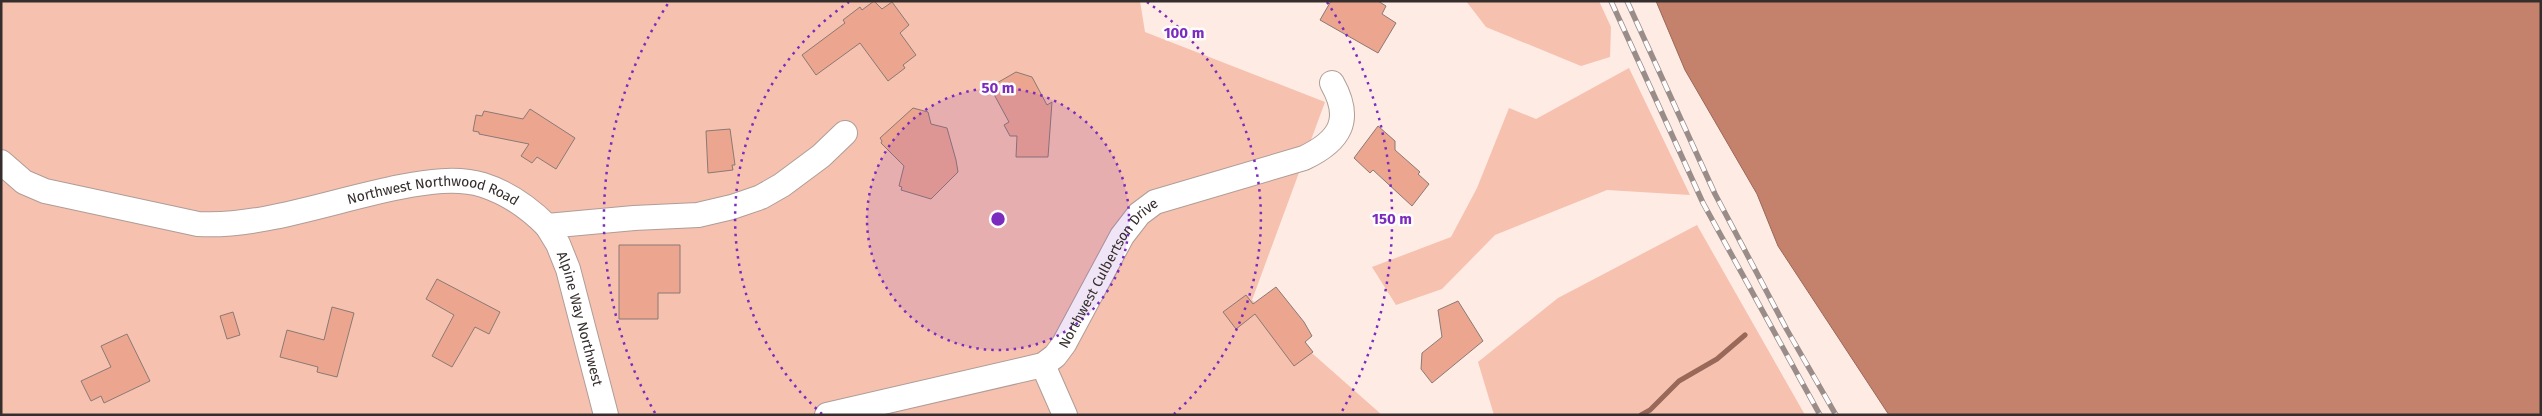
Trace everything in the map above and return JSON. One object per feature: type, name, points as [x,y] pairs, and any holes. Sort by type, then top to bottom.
[{"type":"street","name":"Northwest Culbertson Drive","points":[[1043,365],[1055,356],[1064,344],[1122,236],[1139,214],[1155,202],[1176,194],[1304,158],[1321,150],[1334,138],[1341,126],[1343,112],[1339,96],[1332,83]]},
{"type":"street","points":[[547,226],[634,218],[698,215],[732,207],[761,196],[782,185],[821,156],[844,133]]},
{"type":"street","name":"Northwest Northwood Road","points":[[1,162],[24,182],[45,191],[198,224],[221,226],[245,223],[370,193],[420,184],[453,181],[483,185],[532,211],[547,226]]},
{"type":"street","name":"Alpine Way Northwest","points":[[547,226],[558,244],[568,269],[606,415]]},
{"type":"street","points":[[826,415],[1043,365],[1065,415]]},
{"type":"shaded area","points":[[1,1],[1140,1],[1145,32],[1325,102],[1252,300],[1382,415],[1,415]]},
{"type":"shaded area","points":[[1466,1],[1599,1],[1611,27],[1610,57],[1581,66],[1486,27]]},
{"type":"shaded area","points":[[1656,1],[2541,1],[2541,415],[1889,415],[1778,246],[1757,194],[1685,70]]},
{"type":"shaded area","points":[[1629,68],[1690,195],[1607,190],[1495,235],[1442,289],[1396,305],[1372,267],[1451,237],[1477,188],[1509,108],[1536,119]]},
{"type":"shaded area","points":[[1697,225],[1805,415],[1494,415],[1478,362],[1558,298]]},
{"type":"building","points":[[874,1],[882,9],[892,2],[909,25],[900,33],[916,55],[903,65],[905,68],[888,81],[860,43],[816,75],[802,55],[845,23],[843,20],[860,7],[862,10]]},
{"type":"building","points":[[1331,1],[1378,1],[1386,6],[1382,14],[1396,23],[1378,53],[1320,20]]},
{"type":"building","points":[[1016,72],[1032,77],[1047,105],[1052,102],[1048,157],[1016,157],[1017,136],[1010,136],[1004,125],[1009,122],[990,87]]},
{"type":"building","points":[[913,108],[928,112],[931,124],[947,128],[956,160],[958,172],[931,199],[901,190],[902,187],[899,186],[904,166],[881,143],[880,138]]},
{"type":"building","points":[[530,109],[575,138],[556,169],[537,157],[532,163],[521,156],[529,144],[479,134],[479,132],[473,131],[476,115],[482,116],[484,111],[523,119]]},
{"type":"building","points":[[1378,126],[1395,141],[1395,150],[1420,172],[1418,174],[1429,184],[1412,206],[1373,170],[1370,173],[1354,158]]},
{"type":"building","points":[[730,129],[735,165],[732,165],[733,170],[708,173],[706,131]]},
{"type":"building","points":[[619,245],[680,245],[680,293],[658,293],[658,319],[619,319]]},
{"type":"building","points":[[437,279],[500,312],[489,334],[475,327],[452,367],[432,356],[454,315],[426,299]]},
{"type":"building","points":[[1276,287],[1304,322],[1312,336],[1305,342],[1313,352],[1294,366],[1255,314],[1236,329],[1223,312],[1246,295],[1253,304]]},
{"type":"building","points":[[1458,301],[1483,341],[1432,383],[1421,369],[1422,353],[1442,337],[1438,310]]},
{"type":"building","points":[[332,307],[354,313],[337,377],[317,372],[318,367],[280,357],[287,330],[324,340]]},
{"type":"building","points":[[233,312],[240,335],[227,339],[220,316]]},
{"type":"building","points":[[127,334],[150,381],[104,403],[101,396],[91,401],[81,381],[111,367],[101,346]]},
{"type":"waterway","points":[[1641,415],[1650,410],[1679,381],[1717,359],[1745,335]]},
{"type":"railway","points":[[1611,1],[1703,203],[1820,415]]},
{"type":"railway","points":[[1627,1],[1715,194],[1787,330],[1836,415]]}]
